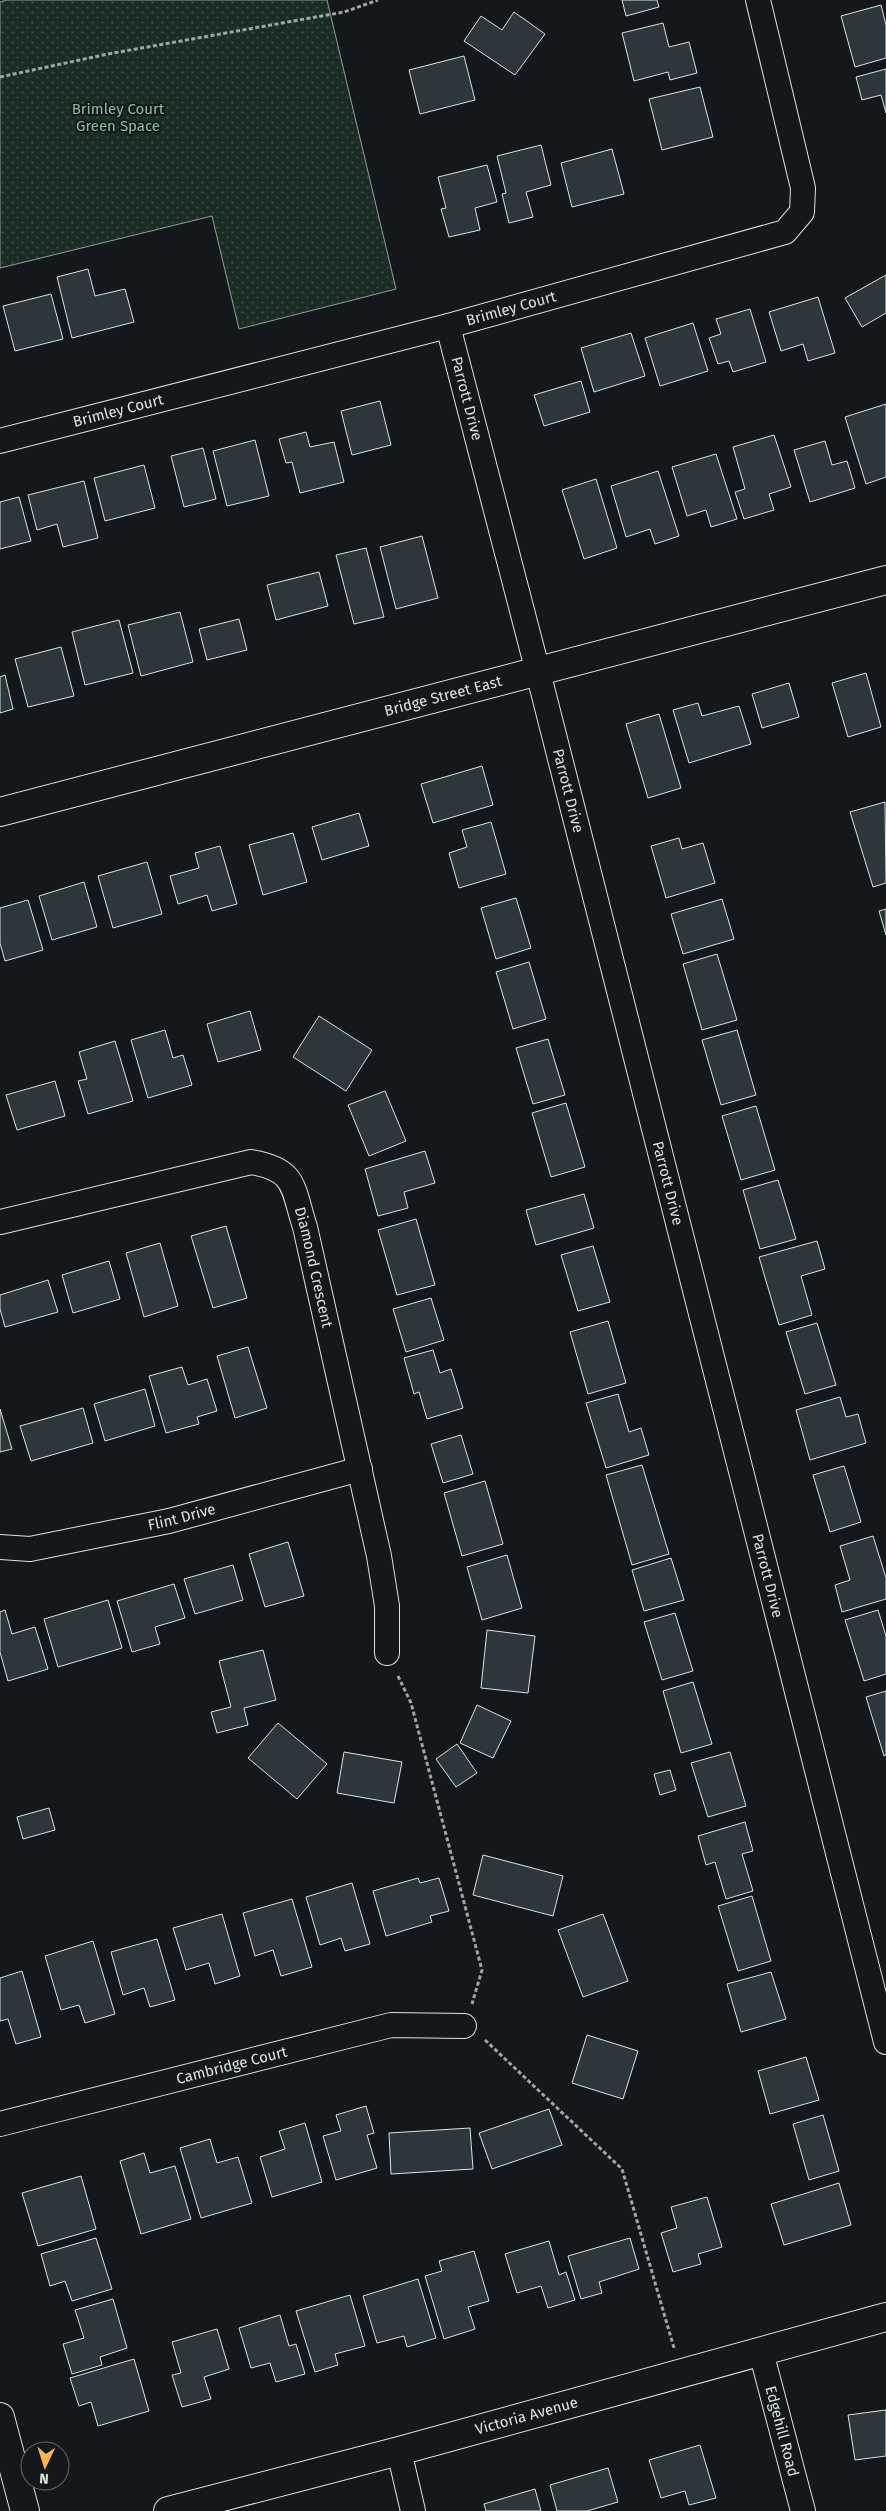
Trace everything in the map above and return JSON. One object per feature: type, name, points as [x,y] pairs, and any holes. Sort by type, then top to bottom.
[{"type":"street","name":"Brimley Court","points":[[0,441],[448,326],[785,232],[802,212],[803,188],[758,0]]},
{"type":"street","name":"Parrott Drive","points":[[448,326],[538,672],[886,2042]]},
{"type":"street","name":"Bridge Street East","points":[[0,812],[886,580]]},
{"type":"street","name":"Diamond Crescent","points":[[0,1222],[251,1162],[272,1166],[288,1176],[305,1226],[360,1469],[384,1589],[387,1653]]},
{"type":"street","name":"Flint Drive","points":[[0,1547],[30,1549],[169,1521],[360,1469]]},
{"type":"street","name":"Cambridge Court","points":[[0,2124],[391,2024],[464,2026]]},
{"type":"street","name":"Victoria Avenue","points":[[168,2511],[399,2451],[886,2317]]},
{"type":"street","name":"Edgehill Road","points":[[761,2352],[803,2511]]},
{"type":"street","points":[[0,2417],[25,2511]]},
{"type":"street","points":[[399,2451],[413,2511]]},
{"type":"path","points":[[0,76],[108,54],[344,12],[378,0]]},
{"type":"path","points":[[387,1653],[410,1703],[482,1970],[464,2026],[494,2046],[622,2169],[670,2334]]},
{"type":"green space","name":"Brimley Court Green Space","points":[[7,0],[327,0],[396,289],[239,329],[212,216],[0,268],[0,2]]},
{"type":"building","points":[[622,0],[657,0],[659,7],[626,16]]},
{"type":"building","points":[[881,5],[886,25],[886,58],[855,67],[841,16]]},
{"type":"building","points":[[514,12],[545,34],[515,75],[464,41],[481,16],[502,30]]},
{"type":"building","points":[[663,23],[669,47],[689,42],[697,73],[670,80],[668,72],[634,81],[622,33]]},
{"type":"building","points":[[464,56],[475,100],[420,114],[409,70]]},
{"type":"building","points":[[886,69],[886,113],[881,95],[862,100],[856,77]]},
{"type":"building","points":[[700,87],[713,137],[662,150],[649,99]]},
{"type":"building","points":[[541,145],[551,185],[526,192],[533,217],[509,223],[502,194],[506,193],[497,156]]},
{"type":"building","points":[[612,149],[624,194],[572,207],[561,163]]},
{"type":"building","points":[[487,165],[497,202],[475,208],[480,230],[449,237],[441,209],[446,208],[438,177]]},
{"type":"building","points":[[88,269],[95,296],[125,289],[134,322],[72,338],[57,277]]},
{"type":"building","points":[[886,275],[886,313],[862,327],[845,298]]},
{"type":"building","points":[[51,294],[63,339],[15,351],[3,306]]},
{"type":"building","points":[[818,297],[835,353],[808,361],[803,344],[781,351],[769,312]]},
{"type":"building","points":[[750,309],[766,362],[733,372],[729,361],[718,364],[709,338],[721,334],[716,319]]},
{"type":"building","points":[[693,323],[708,371],[660,386],[645,338]]},
{"type":"building","points":[[631,333],[645,376],[594,392],[581,348]]},
{"type":"building","points":[[581,381],[590,412],[544,426],[534,395]]},
{"type":"building","points":[[380,401],[391,445],[352,455],[341,411]]},
{"type":"building","points":[[886,404],[886,477],[866,484],[845,417]]},
{"type":"building","points":[[306,432],[310,447],[334,442],[344,482],[300,493],[292,462],[286,463],[279,439]]},
{"type":"building","points":[[774,435],[791,487],[769,494],[774,510],[744,519],[735,492],[745,489],[733,447]]},
{"type":"building","points":[[255,440],[269,496],[227,506],[213,451]]},
{"type":"building","points":[[825,441],[832,465],[847,461],[855,488],[810,502],[794,450]]},
{"type":"building","points":[[203,448],[216,499],[184,507],[171,456]]},
{"type":"building","points":[[716,454],[737,519],[711,527],[706,510],[687,516],[672,467]]},
{"type":"building","points":[[144,465],[155,508],[105,521],[94,478]]},
{"type":"building","points":[[658,471],[679,536],[655,544],[650,529],[626,537],[611,486]]},
{"type":"building","points":[[596,479],[617,548],[584,559],[562,490]]},
{"type":"building","points":[[84,481],[98,538],[63,547],[57,524],[37,530],[28,495]]},
{"type":"building","points":[[19,497],[31,541],[0,549],[0,502]]},
{"type":"building","points":[[422,536],[438,598],[396,609],[380,547]]},
{"type":"building","points":[[366,548],[384,617],[354,624],[336,555]]},
{"type":"building","points":[[319,572],[328,606],[276,620],[267,585]]},
{"type":"building","points":[[180,612],[193,662],[141,676],[128,625]]},
{"type":"building","points":[[239,619],[247,650],[207,660],[199,629]]},
{"type":"building","points":[[119,620],[133,673],[85,685],[72,632]]},
{"type":"building","points":[[61,647],[74,696],[28,707],[15,659]]},
{"type":"building","points":[[866,673],[881,727],[848,737],[832,683]]},
{"type":"building","points":[[5,675],[13,709],[0,713],[0,677]]},
{"type":"building","points":[[789,683],[799,717],[762,728],[752,694]]},
{"type":"building","points":[[698,703],[702,716],[739,706],[751,744],[689,763],[673,710]]},
{"type":"building","points":[[659,714],[681,788],[648,798],[626,724]]},
{"type":"building","points":[[482,766],[493,805],[433,823],[421,784]]},
{"type":"building","points":[[885,802],[886,883],[873,887],[850,812]]},
{"type":"building","points":[[359,813],[369,846],[322,860],[312,827]]},
{"type":"building","points":[[491,822],[506,874],[459,888],[449,853],[467,847],[462,830]]},
{"type":"building","points":[[293,833],[307,882],[263,895],[249,845]]},
{"type":"building","points":[[679,838],[682,849],[703,843],[715,883],[666,898],[651,846]]},
{"type":"building","points":[[220,846],[237,904],[212,911],[207,895],[178,904],[170,876],[199,868],[195,853]]},
{"type":"building","points":[[147,862],[162,914],[113,928],[98,876]]},
{"type":"building","points":[[84,882],[97,927],[52,940],[39,896]]},
{"type":"building","points":[[516,898],[531,948],[496,959],[481,908]]},
{"type":"building","points":[[722,899],[734,939],[683,954],[671,914]]},
{"type":"building","points":[[28,900],[43,950],[5,961],[0,943],[0,908]]},
{"type":"building","points":[[886,909],[886,935],[879,911]]},
{"type":"building","points":[[717,954],[737,1020],[702,1030],[683,964]]},
{"type":"building","points":[[529,962],[546,1019],[513,1029],[496,972]]},
{"type":"building","points":[[250,1011],[261,1050],[218,1062],[207,1024]]},
{"type":"building","points":[[319,1016],[372,1050],[346,1091],[293,1057]]},
{"type":"building","points":[[165,1030],[173,1058],[183,1055],[192,1085],[148,1098],[131,1040]]},
{"type":"building","points":[[737,1030],[756,1095],[721,1105],[702,1040]]},
{"type":"building","points":[[548,1039],[565,1095],[533,1104],[516,1048]]},
{"type":"building","points":[[115,1041],[133,1101],[88,1114],[78,1081],[87,1079],[79,1052]]},
{"type":"building","points":[[55,1081],[65,1116],[17,1130],[6,1095]]},
{"type":"building","points":[[385,1091],[406,1141],[369,1156],[348,1105]]},
{"type":"building","points":[[566,1103],[585,1167],[551,1177],[532,1113]]},
{"type":"building","points":[[756,1106],[775,1170],[741,1180],[722,1116]]},
{"type":"building","points":[[425,1151],[435,1183],[404,1192],[408,1208],[378,1216],[365,1169]]},
{"type":"building","points":[[778,1180],[796,1239],[760,1249],[743,1190]]},
{"type":"building","points":[[584,1194],[594,1228],[536,1245],[526,1210]]},
{"type":"building","points":[[416,1219],[435,1285],[397,1295],[378,1230]]},
{"type":"building","points":[[226,1226],[247,1298],[213,1308],[191,1236]]},
{"type":"building","points":[[817,1241],[825,1269],[801,1276],[812,1315],[779,1325],[759,1257]]},
{"type":"building","points":[[160,1243],[178,1306],[144,1317],[126,1253]]},
{"type":"building","points":[[593,1246],[610,1302],[578,1311],[561,1255]]},
{"type":"building","points":[[109,1261],[120,1299],[73,1313],[62,1275]]},
{"type":"building","points":[[48,1280],[58,1312],[5,1327],[0,1309],[0,1295]]},
{"type":"building","points":[[431,1298],[444,1340],[406,1352],[393,1309]]},
{"type":"building","points":[[608,1321],[626,1383],[588,1394],[570,1332]]},
{"type":"building","points":[[817,1323],[836,1385],[805,1394],[786,1332]]},
{"type":"building","points":[[248,1347],[267,1408],[235,1418],[217,1356]]},
{"type":"building","points":[[433,1350],[440,1373],[451,1369],[463,1408],[427,1419],[419,1392],[414,1394],[404,1358]]},
{"type":"building","points":[[182,1367],[188,1385],[207,1379],[217,1411],[197,1417],[199,1424],[166,1433],[149,1376]]},
{"type":"building","points":[[145,1389],[155,1426],[105,1441],[94,1404]]},
{"type":"building","points":[[618,1394],[629,1432],[641,1428],[649,1455],[606,1468],[586,1403]]},
{"type":"building","points":[[840,1397],[846,1417],[858,1414],[866,1443],[810,1460],[796,1410]]},
{"type":"building","points":[[83,1408],[93,1443],[31,1461],[20,1426]]},
{"type":"building","points":[[0,1409],[12,1449],[0,1452]]},
{"type":"building","points":[[461,1435],[473,1474],[443,1483],[431,1444]]},
{"type":"building","points":[[642,1465],[669,1554],[632,1565],[606,1475]]},
{"type":"building","points":[[844,1466],[861,1522],[830,1532],[813,1475]]},
{"type":"building","points":[[485,1481],[503,1544],[462,1556],[444,1493]]},
{"type":"building","points":[[873,1536],[886,1578],[886,1599],[842,1612],[835,1585],[850,1580],[840,1546]]},
{"type":"building","points":[[288,1542],[304,1596],[265,1607],[249,1554]]},
{"type":"building","points":[[507,1555],[522,1608],[482,1620],[467,1567]]},
{"type":"building","points":[[671,1558],[684,1600],[644,1611],[632,1570]]},
{"type":"building","points":[[233,1565],[243,1600],[195,1614],[184,1579]]},
{"type":"building","points":[[174,1584],[185,1618],[155,1627],[160,1644],[132,1652],[117,1601]]},
{"type":"building","points":[[108,1600],[122,1648],[58,1667],[44,1619]]},
{"type":"building","points":[[5,1610],[12,1634],[35,1627],[48,1669],[8,1681],[0,1652],[0,1612]]},
{"type":"building","points":[[878,1610],[886,1636],[886,1674],[864,1681],[845,1620]]},
{"type":"building","points":[[675,1613],[693,1671],[662,1680],[644,1622]]},
{"type":"building","points":[[487,1630],[535,1636],[528,1693],[481,1688]]},
{"type":"building","points":[[263,1650],[276,1700],[244,1708],[248,1725],[217,1733],[211,1712],[231,1707],[219,1661]]},
{"type":"building","points":[[693,1682],[712,1744],[681,1753],[663,1691]]},
{"type":"building","points":[[886,1691],[886,1755],[884,1756],[866,1697]]},
{"type":"building","points":[[477,1705],[511,1721],[493,1758],[460,1743]]},
{"type":"building","points":[[278,1723],[327,1764],[297,1799],[248,1758]]},
{"type":"building","points":[[457,1744],[477,1773],[456,1787],[436,1759]]},
{"type":"building","points":[[344,1752],[402,1762],[394,1803],[337,1793]]},
{"type":"building","points":[[730,1752],[746,1806],[708,1817],[691,1763]]},
{"type":"building","points":[[670,1770],[676,1790],[660,1795],[654,1774]]},
{"type":"building","points":[[49,1808],[55,1830],[23,1839],[17,1817]]},
{"type":"building","points":[[745,1822],[753,1851],[742,1854],[753,1891],[726,1899],[715,1862],[706,1865],[698,1836]]},
{"type":"building","points":[[483,1855],[563,1876],[553,1916],[473,1895]]},
{"type":"building","points":[[418,1878],[420,1883],[439,1878],[449,1911],[430,1916],[432,1922],[386,1936],[373,1891]]},
{"type":"building","points":[[352,1883],[370,1944],[345,1951],[341,1938],[320,1945],[306,1897]]},
{"type":"building","points":[[752,1896],[771,1961],[738,1971],[718,1906]]},
{"type":"building","points":[[292,1899],[312,1967],[281,1976],[273,1950],[255,1956],[243,1913]]},
{"type":"building","points":[[222,1914],[240,1976],[215,1984],[209,1963],[186,1970],[173,1928]]},
{"type":"building","points":[[603,1914],[628,1981],[583,1997],[558,1930]]},
{"type":"building","points":[[157,1939],[175,2000],[150,2007],[144,1988],[123,1995],[111,1952]]},
{"type":"building","points":[[93,1941],[115,2014],[85,2023],[79,2005],[61,2010],[45,1956]]},
{"type":"building","points":[[22,1971],[41,2037],[16,2044],[8,2019],[0,2021],[0,1978]]},
{"type":"building","points":[[771,1972],[786,2019],[741,2032],[727,1984]]},
{"type":"building","points":[[587,2035],[638,2051],[623,2099],[572,2083]]},
{"type":"building","points":[[806,2057],[819,2100],[770,2114],[758,2071]]},
{"type":"building","points":[[366,2106],[374,2133],[367,2135],[377,2168],[336,2180],[323,2136],[341,2131],[336,2115]]},
{"type":"building","points":[[549,2109],[562,2145],[492,2169],[479,2133]]},
{"type":"building","points":[[823,2115],[839,2171],[809,2180],[793,2124]]},
{"type":"building","points":[[305,2123],[322,2182],[272,2197],[260,2157],[285,2149],[279,2131]]},
{"type":"building","points":[[470,2128],[473,2169],[391,2174],[389,2133]]},
{"type":"building","points":[[210,2139],[217,2163],[238,2157],[252,2203],[201,2218],[180,2148]]},
{"type":"building","points":[[144,2153],[150,2173],[175,2166],[191,2219],[141,2234],[120,2161]]},
{"type":"building","points":[[81,2176],[96,2229],[38,2246],[22,2193]]},
{"type":"building","points":[[839,2183],[851,2225],[784,2245],[771,2204]]},
{"type":"building","points":[[707,2197],[722,2247],[698,2254],[701,2264],[673,2272],[661,2233],[677,2228],[671,2207]]},
{"type":"building","points":[[96,2238],[112,2289],[72,2301],[65,2281],[50,2286],[41,2254]]},
{"type":"building","points":[[630,2238],[639,2269],[599,2282],[602,2293],[581,2299],[568,2256]]},
{"type":"building","points":[[549,2241],[559,2275],[566,2272],[575,2300],[548,2308],[541,2286],[517,2293],[505,2254]]},
{"type":"building","points":[[474,2251],[489,2301],[468,2307],[475,2329],[444,2339],[425,2276],[442,2271],[439,2261]]},
{"type":"building","points":[[418,2279],[436,2338],[407,2347],[404,2336],[377,2343],[363,2296]]},
{"type":"building","points":[[350,2295],[365,2346],[335,2354],[338,2365],[315,2372],[296,2311]]},
{"type":"building","points":[[113,2299],[127,2348],[100,2357],[102,2365],[72,2374],[63,2344],[84,2338],[75,2310]]},
{"type":"building","points":[[280,2315],[289,2346],[296,2344],[305,2374],[276,2382],[270,2363],[251,2368],[239,2328]]},
{"type":"building","points":[[217,2329],[229,2369],[204,2377],[211,2399],[182,2407],[172,2375],[181,2373],[172,2342]]},
{"type":"building","points":[[134,2359],[149,2411],[98,2426],[91,2402],[79,2406],[70,2378]]},
{"type":"building","points":[[886,2410],[886,2456],[855,2460],[848,2415]]},
{"type":"building","points":[[700,2445],[716,2498],[689,2505],[685,2491],[661,2498],[649,2460]]},
{"type":"building","points":[[608,2468],[618,2502],[587,2511],[557,2511],[550,2485]]},
{"type":"building","points":[[535,2489],[541,2511],[486,2511],[484,2504]]}]
